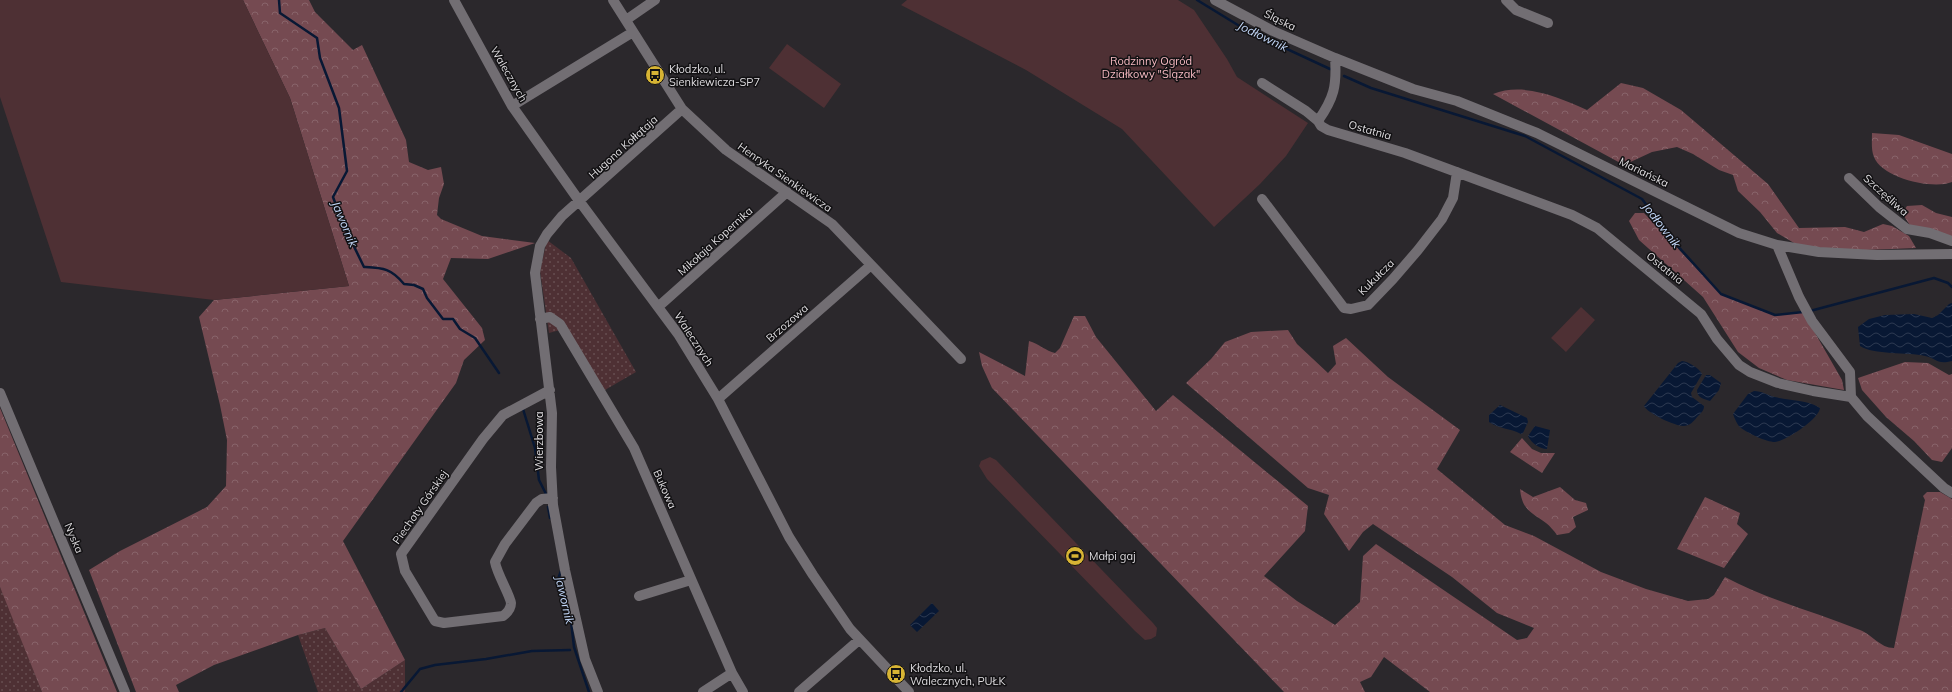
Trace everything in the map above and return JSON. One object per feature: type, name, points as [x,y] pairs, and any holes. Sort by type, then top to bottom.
[{"type":"street","name":"Walecznych","points":[[454,0],[512,106],[580,202],[678,334],[718,399],[789,537],[850,629],[909,692]]},
{"type":"street","name":"Henryka Sienkiewicza","points":[[613,0],[682,110],[726,150],[832,224],[961,359]]},
{"type":"street","points":[[626,20],[655,0]]},
{"type":"street","name":"Śląska","points":[[1215,0],[1273,31],[1335,58]]},
{"type":"street","points":[[1506,0],[1516,10],[1548,23]]},
{"type":"street","points":[[512,106],[633,32]]},
{"type":"street","points":[[1318,121],[1325,111],[1336,83],[1335,58]]},
{"type":"street","name":"Mariańska","points":[[1335,58],[1413,89],[1457,101],[1537,133],[1739,232],[1777,245],[1819,252],[1877,255],[1952,254]]},
{"type":"street","name":"Ostatnia","points":[[1262,83],[1306,111],[1318,121],[1321,126],[1328,130],[1404,153],[1458,172],[1572,215],[1598,228],[1701,314],[1717,339],[1739,365],[1750,372],[1778,383],[1813,391],[1851,397]]},
{"type":"street","name":"Hugona Kołłątaja","points":[[580,202],[682,110]]},
{"type":"street","name":"Kukułcza","points":[[1262,199],[1344,308],[1351,309],[1368,305],[1418,250],[1442,219],[1454,198],[1458,172]]},
{"type":"street","name":"Szczęśliwa","points":[[1849,178],[1879,207],[1907,230],[1930,234],[1952,241]]},
{"type":"street","name":"Mikołaja Kopernika","points":[[658,307],[787,192]]},
{"type":"street","name":"Wierzbowa","points":[[580,202],[562,216],[547,234],[540,246],[536,272],[540,319],[552,412],[550,467],[553,498],[565,570],[585,659],[598,692]]},
{"type":"street","points":[[1777,245],[1799,297],[1812,321],[1850,372],[1851,397],[1867,416],[1944,488],[1952,493]]},
{"type":"street","name":"Brzozowa","points":[[718,399],[871,265]]},
{"type":"street","name":"Bukowa","points":[[540,319],[550,318],[560,324],[634,448],[732,673],[743,692]]},
{"type":"street","name":"Piechoty Górskiej","points":[[550,390],[503,415],[483,439],[401,554],[405,571],[435,621],[444,623],[503,616],[509,610],[511,603],[496,571],[495,562],[505,544],[536,503],[542,499],[553,498]]},
{"type":"street","name":"Nyska","points":[[0,393],[125,692]]},
{"type":"street","points":[[640,596],[691,580]]},
{"type":"street","points":[[799,692],[859,640]]},
{"type":"street","points":[[703,692],[732,673]]},
{"type":"green space","points":[[0,0],[243,0],[290,98],[349,286],[214,300],[61,282],[0,97]]},
{"type":"green space","points":[[243,0],[309,0],[315,12],[353,50],[362,45],[406,140],[409,162],[428,170],[441,167],[444,184],[439,198],[437,215],[441,219],[482,236],[535,243],[488,259],[451,258],[443,279],[482,328],[485,340],[464,360],[456,383],[343,541],[405,660],[361,689],[325,628],[298,635],[214,665],[176,685],[179,692],[136,692],[89,570],[120,551],[207,507],[226,486],[227,440],[199,317],[214,300],[349,286],[290,98]]},
{"type":"green space","name":"Rodzinny Ogród Działkowy \"Ślązak\"","points":[[907,0],[1178,0],[1194,10],[1227,59],[1237,77],[1308,123],[1286,156],[1260,184],[1214,227],[1122,129],[1026,70],[901,5]]},
{"type":"green space","points":[[787,44],[841,84],[824,108],[769,68]]},
{"type":"green space","points":[[1621,83],[1643,88],[1681,110],[1768,184],[1799,228],[1845,227],[1864,232],[1883,224],[1892,226],[1909,236],[1916,248],[1866,250],[1813,248],[1794,243],[1777,233],[1760,212],[1738,191],[1733,175],[1719,170],[1693,154],[1677,147],[1652,152],[1624,165],[1493,94],[1505,91],[1529,90],[1565,100],[1587,110]]},
{"type":"green space","points":[[1872,133],[1899,135],[1952,154],[1952,182],[1944,184],[1921,183],[1897,176],[1887,171],[1874,157],[1872,148]]},
{"type":"green space","points":[[1922,205],[1936,213],[1952,217],[1952,240],[1911,227],[1902,213],[1907,206]]},
{"type":"green space","points":[[1635,213],[1644,213],[1721,294],[1775,315],[1803,312],[1842,380],[1844,390],[1787,380],[1759,368],[1738,352],[1703,297],[1639,240],[1629,221]]},
{"type":"green space","points":[[547,240],[571,258],[636,372],[598,394],[560,330],[549,333],[540,271]]},
{"type":"green space","points":[[1581,307],[1595,320],[1566,352],[1551,338]]},
{"type":"green space","points":[[1074,316],[1085,316],[1096,337],[1156,411],[1173,395],[1308,506],[1305,531],[1264,576],[1297,601],[1335,625],[1360,602],[1363,556],[1376,544],[1517,640],[1527,638],[1534,628],[1497,613],[1452,577],[1373,524],[1363,532],[1349,551],[1324,514],[1329,495],[1308,488],[1186,383],[1211,359],[1225,342],[1251,332],[1288,330],[1297,344],[1328,373],[1336,364],[1333,346],[1346,338],[1388,377],[1460,430],[1437,469],[1505,525],[1534,536],[1601,572],[1646,589],[1688,601],[1708,599],[1714,595],[1725,577],[1775,599],[1865,632],[1881,644],[1894,648],[1925,500],[1923,496],[1927,492],[1940,492],[1952,499],[1952,692],[1430,692],[1384,657],[1371,677],[1360,682],[1365,692],[1284,692],[992,388],[982,366],[979,352],[1025,376],[1029,341],[1055,353],[1060,348]]},
{"type":"green space","points":[[1905,362],[1928,363],[1949,375],[1952,374],[1952,448],[1942,462],[1932,460],[1914,441],[1886,417],[1862,390],[1858,378]]},
{"type":"green space","points":[[0,408],[117,692],[42,692],[0,587]]},
{"type":"green space","points":[[1522,438],[1532,449],[1541,453],[1555,453],[1542,473],[1510,452]]},
{"type":"green space","name":"Małpi gaj","points":[[990,457],[996,460],[1153,623],[1157,628],[1156,636],[1145,640],[1135,631],[987,479],[979,466],[981,461]]},
{"type":"green space","points":[[1560,487],[1575,500],[1586,503],[1588,510],[1573,517],[1576,527],[1569,533],[1557,535],[1547,524],[1528,510],[1523,502],[1520,489],[1533,497]]},
{"type":"green space","points":[[1705,497],[1740,513],[1737,524],[1748,534],[1724,568],[1677,549]]},
{"type":"green space","points":[[0,587],[6,599],[42,692],[0,692]]},
{"type":"green space","points":[[325,628],[361,689],[405,660],[405,692],[318,692],[298,635]]},
{"type":"water","points":[[1952,303],[1952,361],[1940,362],[1925,356],[1873,351],[1860,346],[1858,327],[1869,319],[1885,315],[1914,314],[1932,318]]},
{"type":"water","points":[[1682,361],[1694,366],[1702,374],[1691,393],[1692,397],[1704,406],[1702,412],[1690,424],[1683,426],[1662,419],[1650,412],[1644,406],[1678,363]]},
{"type":"water","points":[[1706,375],[1710,375],[1721,383],[1719,390],[1710,401],[1701,398],[1697,393],[1697,390]]},
{"type":"water","points":[[1754,391],[1809,403],[1820,408],[1814,418],[1794,434],[1780,441],[1767,441],[1752,435],[1741,428],[1737,424],[1733,414],[1748,394]]},
{"type":"water","points":[[1500,405],[1527,418],[1528,422],[1523,433],[1521,434],[1489,422],[1489,415]]},
{"type":"water","points":[[1535,426],[1550,430],[1547,449],[1536,445],[1528,436]]},
{"type":"water","points":[[932,603],[939,611],[917,632],[910,625]]},
{"type":"waterway","name":"Jawornik","points":[[279,0],[280,13],[317,38],[320,58],[339,108],[347,171],[333,197],[343,224],[364,267],[386,270],[395,275],[404,284],[414,285],[423,289],[427,298],[443,319],[453,319],[460,329],[475,338],[499,373]]},
{"type":"waterway","name":"Jodłownik","points":[[1197,0],[1246,30],[1330,69]]},
{"type":"waterway","name":"Jodłownik","points":[[1344,76],[1371,88],[1525,136],[1642,199],[1675,243],[1721,294],[1775,315],[1803,312]]},
{"type":"waterway","name":"Jodłownik","points":[[1810,311],[1934,278],[1948,283],[1952,287]]},
{"type":"waterway","name":"Jawornik","points":[[523,409],[535,448],[539,480],[546,494]]},
{"type":"waterway","name":"Jawornik","points":[[548,507],[550,518]]},
{"type":"waterway","name":"Jawornik","points":[[561,571],[558,579],[571,621],[574,647],[589,692]]},
{"type":"waterway","points":[[401,692],[420,669],[435,665],[486,659],[532,651],[570,650]]},
{"type":"place","name":"Kłodzko, ul. Sienkiewicza-SP7","points":[[655,75]]},
{"type":"place","name":"Małpi gaj","points":[[1075,556]]},
{"type":"place","name":"Kłodzko, ul. Walecznych, PUŁK","points":[[896,674]]}]
